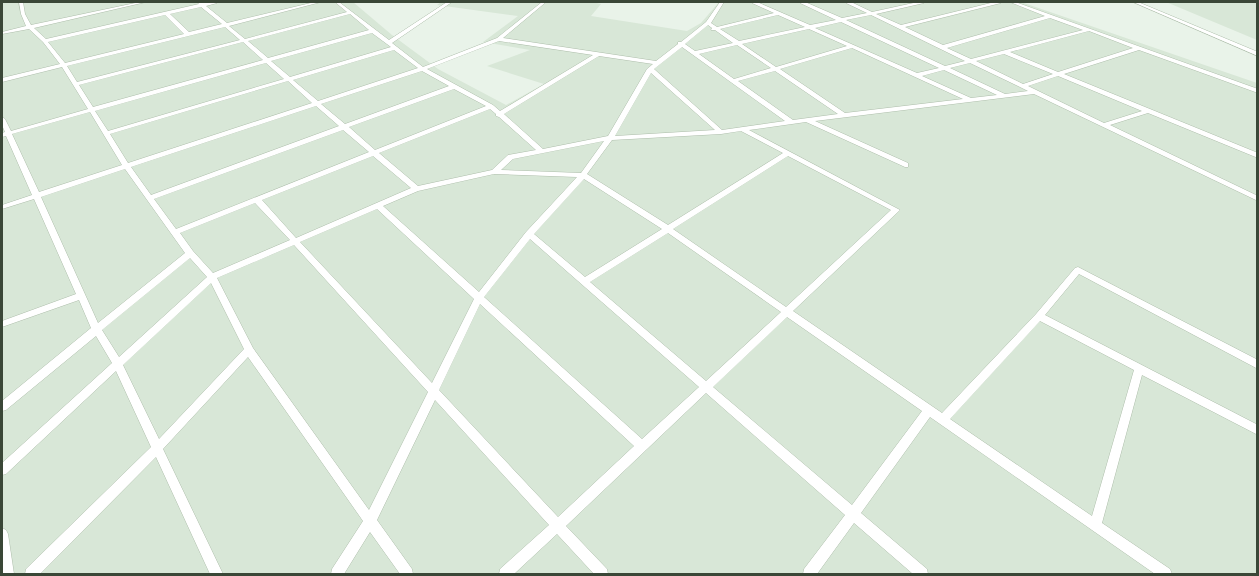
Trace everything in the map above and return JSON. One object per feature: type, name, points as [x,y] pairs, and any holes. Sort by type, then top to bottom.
[{"type":"street","points":[[22,2],[29,27],[45,41],[64,65],[126,166],[190,253],[212,277],[249,351],[407,574]]},
{"type":"street","points":[[100,2],[102,11]]},
{"type":"street","points":[[2,33],[144,2]]},
{"type":"street","points":[[45,41],[201,3],[215,2]]},
{"type":"street","points":[[2,80],[319,2]]},
{"type":"street","points":[[337,2],[422,69],[491,106],[542,152]]},
{"type":"street","points":[[388,43],[450,2]]},
{"type":"street","points":[[2,207],[422,69],[499,39],[544,2]]},
{"type":"street","points":[[712,26],[722,2]]},
{"type":"street","points":[[754,2],[972,100]]},
{"type":"street","points":[[802,2],[1005,96]]},
{"type":"street","points":[[848,2],[1257,199]]},
{"type":"street","points":[[694,53],[922,2]]},
{"type":"street","points":[[900,27],[999,2]]},
{"type":"street","points":[[1012,2],[1257,92]]},
{"type":"street","points":[[1135,2],[1257,54]]},
{"type":"street","points":[[201,3],[416,189]]},
{"type":"street","points":[[166,13],[188,34]]},
{"type":"street","points":[[76,84],[349,13]]},
{"type":"street","points":[[337,574],[370,521],[479,298],[529,234],[583,175],[610,138],[653,66],[691,34],[712,26],[779,13]]},
{"type":"street","points":[[943,47],[1050,16]]},
{"type":"street","points":[[712,26],[844,115]]},
{"type":"street","points":[[916,75],[1089,30]]},
{"type":"street","points":[[5,134],[372,31]]},
{"type":"street","points":[[499,39],[598,54],[653,66],[721,132]]},
{"type":"street","points":[[680,43],[791,122]]},
{"type":"street","points":[[733,81],[852,46]]},
{"type":"street","points":[[107,133],[394,48]]},
{"type":"street","points":[[1022,86],[1138,48]]},
{"type":"street","points":[[1004,52],[1257,156]]},
{"type":"street","points":[[498,114],[598,54]]},
{"type":"street","points":[[150,198],[455,86]]},
{"type":"street","points":[[494,172],[512,157],[610,138],[721,132],[1034,92]]},
{"type":"street","points":[[176,232],[491,106]]},
{"type":"street","points":[[1104,125],[1148,111]]},
{"type":"street","points":[[2,119],[5,134],[37,195],[97,330],[117,363],[217,574]]},
{"type":"street","points":[[807,120],[905,165]]},
{"type":"street","points":[[505,574],[896,210],[742,129]]},
{"type":"street","points":[[584,282],[788,153]]},
{"type":"street","points":[[2,470],[212,277],[416,189],[494,172],[583,175],[668,229],[1162,573]]},
{"type":"street","points":[[257,200],[602,574]]},
{"type":"street","points":[[378,206],[642,446]]},
{"type":"street","points":[[529,234],[922,574]]},
{"type":"street","points":[[2,407],[190,253]]},
{"type":"street","points":[[942,420],[1039,316],[1078,270],[1257,365]]},
{"type":"street","points":[[2,324],[82,295]]},
{"type":"street","points":[[1039,316],[1257,431]]},
{"type":"street","points":[[31,574],[158,447],[249,351]]},
{"type":"street","points":[[1095,526],[1139,369]]},
{"type":"street","points":[[809,574],[928,411]]},
{"type":"street","points":[[2,534],[8,574]]},
{"type":"shaded area","points":[[2,2],[353,2],[438,69],[506,105],[544,84],[487,66],[530,50],[483,42],[518,16],[437,5],[441,2],[592,2],[601,4],[591,16],[687,31],[701,23],[719,2],[1021,2],[1257,83],[1257,574],[2,574]]},
{"type":"shaded area","points":[[1166,2],[1257,2],[1257,40]]}]
